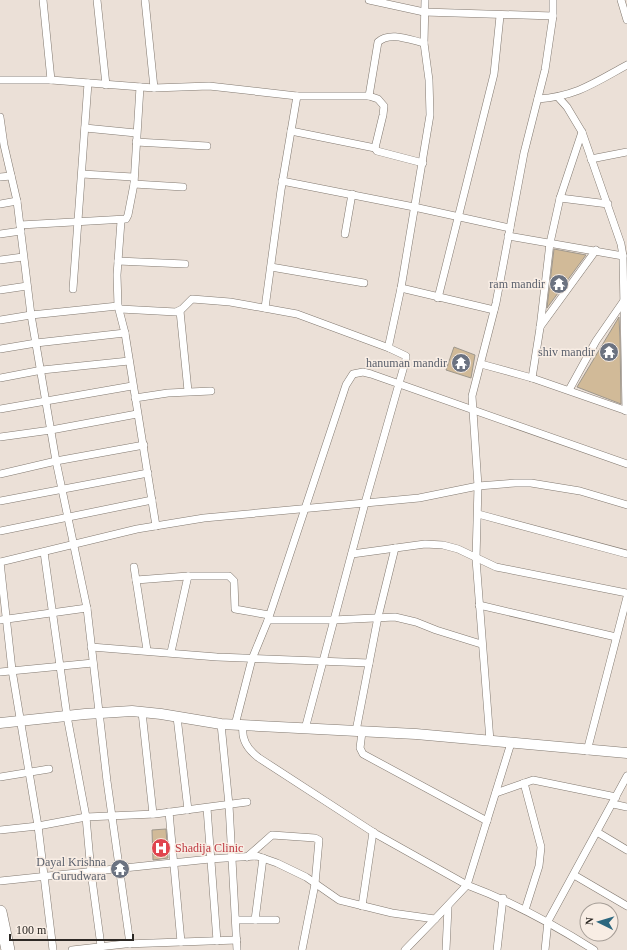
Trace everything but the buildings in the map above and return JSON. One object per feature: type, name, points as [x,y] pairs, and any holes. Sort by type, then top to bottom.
[{"type":"highway","points":[[0,912],[8,950]]},
{"type":"street","points":[[43,0],[51,80]]},
{"type":"street","points":[[97,0],[106,85]]},
{"type":"street","points":[[145,0],[154,88]]},
{"type":"street","points":[[369,0],[387,2],[424,12],[500,16],[553,16]]},
{"type":"street","points":[[389,348],[423,163],[430,115],[429,80],[424,43],[425,0]]},
{"type":"street","points":[[490,741],[481,644],[476,559],[478,486],[472,396],[494,310],[524,153],[545,70],[553,16],[553,0]]},
{"type":"street","points":[[622,0],[627,20]]},
{"type":"street","points":[[438,298],[494,74],[500,16]]},
{"type":"street","points":[[369,96],[378,42],[382,38],[391,36],[424,43]]},
{"type":"street","points":[[538,99],[558,97],[587,87],[627,65]]},
{"type":"street","points":[[0,80],[51,80],[154,88],[209,86],[297,96],[369,96],[378,99],[384,106],[384,115],[375,148]]},
{"type":"street","points":[[73,289],[88,83]]},
{"type":"street","points":[[0,234],[20,228],[78,222],[121,221],[126,219],[134,181],[140,87]]},
{"type":"street","points":[[265,308],[282,181],[297,96]]},
{"type":"street","points":[[481,364],[532,378],[626,411],[623,256],[615,222],[582,132],[567,107],[558,97]]},
{"type":"street","points":[[0,117],[2,146],[17,201],[31,315],[42,370],[56,461],[75,544],[87,608],[112,815],[130,944]]},
{"type":"street","points":[[85,128],[136,133]]},
{"type":"street","points":[[291,131],[375,148],[377,150],[423,163]]},
{"type":"street","points":[[532,378],[540,328],[550,243],[560,198],[582,132]]},
{"type":"street","points":[[136,142],[207,146]]},
{"type":"street","points":[[591,159],[627,152]]},
{"type":"street","points":[[82,174],[183,187]]},
{"type":"street","points":[[0,177],[11,176]]},
{"type":"street","points":[[282,181],[352,194],[510,228]]},
{"type":"street","points":[[345,234],[352,194]]},
{"type":"street","points":[[560,198],[608,204]]},
{"type":"street","points":[[0,204],[17,201]]},
{"type":"street","points":[[121,221],[118,261],[119,307],[125,333],[137,414],[144,445],[156,526]]},
{"type":"street","points":[[508,236],[596,250],[623,256]]},
{"type":"street","points":[[540,328],[596,250]]},
{"type":"street","points":[[0,260],[23,257]]},
{"type":"street","points":[[118,261],[185,264]]},
{"type":"street","points":[[271,267],[364,283]]},
{"type":"street","points":[[0,290],[27,286]]},
{"type":"street","points":[[401,288],[438,298],[494,310]]},
{"type":"street","points":[[188,392],[180,311],[188,300],[195,298],[265,308],[311,318],[406,356],[333,620],[305,729]]},
{"type":"street","points":[[569,390],[596,341],[623,302]]},
{"type":"street","points":[[0,320],[31,315],[119,307],[180,311]]},
{"type":"street","points":[[0,349],[36,343],[125,333]]},
{"type":"street","points":[[0,378],[42,370],[129,361]]},
{"type":"street","points":[[594,950],[526,910],[503,898],[468,885],[373,832],[250,751],[244,742],[239,725],[252,659],[268,618],[350,378],[354,374],[363,372],[627,464]]},
{"type":"street","points":[[0,408],[132,386]]},
{"type":"street","points":[[135,398],[211,391]]},
{"type":"street","points":[[0,437],[51,430],[137,414]]},
{"type":"street","points":[[0,474],[56,461],[144,445]]},
{"type":"street","points":[[0,501],[148,473]]},
{"type":"street","points":[[53,950],[38,826],[4,619],[0,562],[156,526],[204,518],[419,498],[478,486],[531,483],[580,491],[627,505]]},
{"type":"street","points":[[0,531],[152,500]]},
{"type":"street","points":[[478,514],[627,554]]},
{"type":"street","points":[[352,554],[425,544],[443,545],[458,549],[476,559],[496,567],[627,594]]},
{"type":"street","points":[[395,548],[378,617],[369,663],[359,731],[360,748],[363,754],[487,821]]},
{"type":"street","points":[[44,552],[67,716],[86,817],[91,872],[101,946]]},
{"type":"street","points":[[134,567],[147,650]]},
{"type":"street","points":[[171,652],[188,576]]},
{"type":"street","points":[[136,580],[188,576],[229,576],[234,581],[236,609],[268,618],[333,620],[378,617],[406,619],[481,644]]},
{"type":"street","points":[[587,751],[627,597]]},
{"type":"street","points":[[479,605],[616,637]]},
{"type":"street","points":[[4,619],[87,608]]},
{"type":"street","points":[[91,647],[252,659],[369,663]]},
{"type":"street","points":[[0,672],[93,663]]},
{"type":"street","points":[[0,723],[99,713],[142,712],[221,724],[359,731],[490,741],[587,751],[627,753]]},
{"type":"street","points":[[142,712],[153,814]]},
{"type":"street","points":[[177,717],[188,810]]},
{"type":"street","points":[[221,724],[229,805],[237,950]]},
{"type":"street","points":[[405,950],[468,885],[511,743]]},
{"type":"street","points":[[0,777],[49,770]]},
{"type":"street","points":[[545,950],[548,922],[627,776]]},
{"type":"street","points":[[496,793],[524,782],[538,780],[614,800],[627,807]]},
{"type":"street","points":[[524,782],[541,847],[539,866],[526,910]]},
{"type":"street","points":[[0,830],[38,826],[86,817],[153,814],[246,802]]},
{"type":"street","points":[[207,808],[217,941]]},
{"type":"street","points":[[169,812],[181,942]]},
{"type":"street","points":[[362,906],[373,832]]},
{"type":"street","points":[[597,832],[627,850]]},
{"type":"street","points":[[247,856],[272,835],[315,838],[319,840],[320,844],[315,884],[302,950]]},
{"type":"street","points":[[0,881],[247,856],[263,858],[300,874],[339,900],[435,920]]},
{"type":"street","points":[[255,920],[263,858]]},
{"type":"street","points":[[574,875],[627,906]]},
{"type":"street","points":[[497,950],[503,898]]},
{"type":"street","points":[[446,950],[448,907]]},
{"type":"street","points":[[236,920],[276,920]]},
{"type":"street","points":[[72,950],[130,944],[143,947],[181,942],[237,940]]},
{"type":"place","name":"ram mandir","points":[[559,284]]},
{"type":"place","name":"shiv mandir","points":[[609,352]]},
{"type":"place","name":"hanuman mandir","points":[[461,363]]},
{"type":"place","name":"Shadija Clinic","points":[[161,848]]},
{"type":"place","name":"Dayal Krishna Gurudwara","points":[[120,869]]}]
